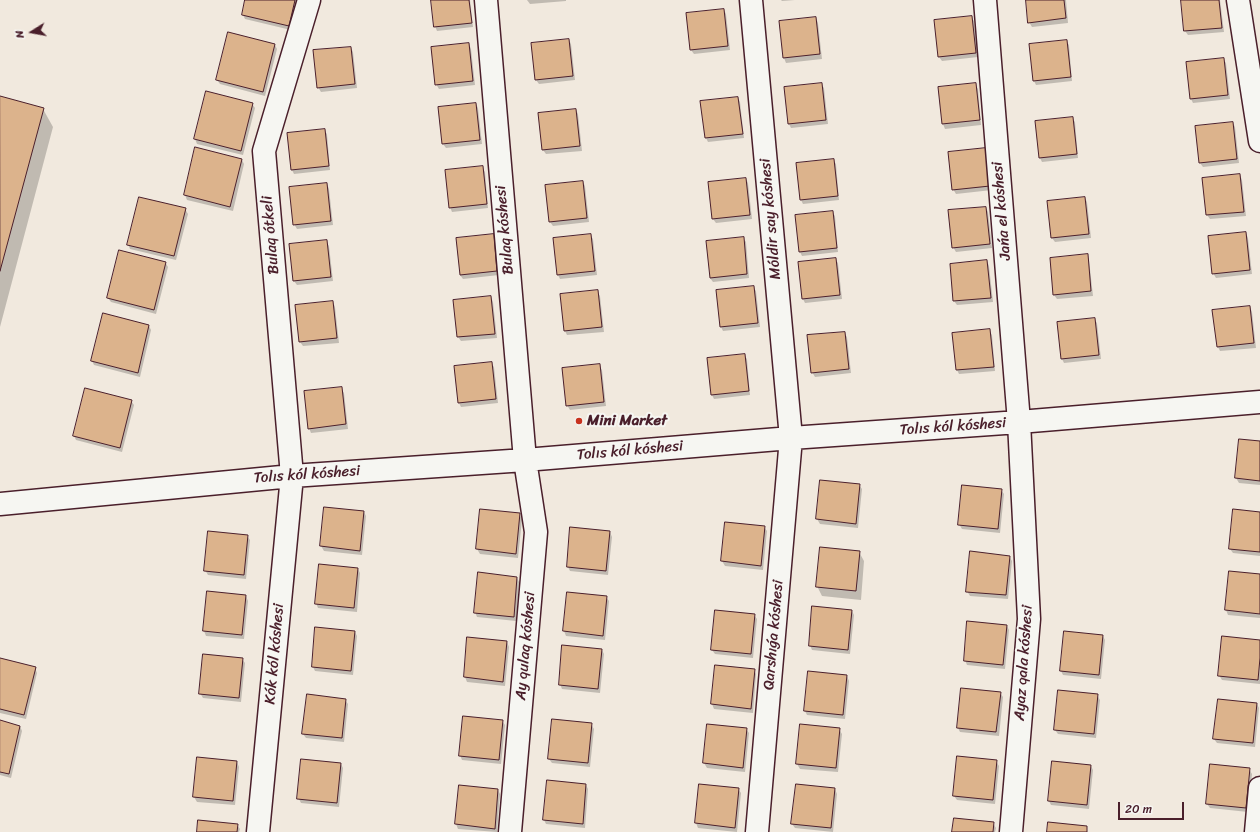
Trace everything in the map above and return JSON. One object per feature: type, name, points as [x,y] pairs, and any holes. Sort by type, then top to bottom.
[{"type":"street","name":"Bulaq ótkeli","points":[[292,476],[264,151],[309,0]]},
{"type":"street","name":"Bulaq kóshesi","points":[[486,0],[525,460]]},
{"type":"street","name":"Móldir say kóshesi","points":[[751,0],[791,438]]},
{"type":"street","name":"Jańa el kóshesi","points":[[985,0],[1019,422]]},
{"type":"street","points":[[1238,0],[1260,141]]},
{"type":"street","name":"Tolıs kól kóshesi","points":[[0,504],[292,476],[525,460],[1260,402]]},
{"type":"street","name":"Ayaz qala kóshesi","points":[[1011,832],[1029,620],[1019,422]]},
{"type":"street","name":"Qarshıǵa kóshesi","points":[[757,832],[791,438]]},
{"type":"street","name":"Ay qulaq kóshesi","points":[[510,832],[536,532],[525,460]]},
{"type":"street","name":"Kók kól kóshesi","points":[[258,832],[292,476]]},
{"type":"street","points":[[1256,832],[1260,788]]},
{"type":"building","points":[[245,0],[295,0],[289,26],[242,15]]},
{"type":"building","points":[[431,0],[469,0],[472,23],[434,27]]},
{"type":"building","points":[[1026,0],[1064,0],[1066,18],[1028,23]]},
{"type":"building","points":[[1181,0],[1219,0],[1222,28],[1184,31]]},
{"type":"building","points":[[724,9],[728,46],[690,50],[686,13]]},
{"type":"building","points":[[972,16],[976,53],[938,57],[934,20]]},
{"type":"building","points":[[816,17],[820,54],[783,58],[779,21]]},
{"type":"building","points":[[228,32],[275,44],[263,92],[216,80]]},
{"type":"building","points":[[569,39],[573,76],[535,80],[531,43]]},
{"type":"building","points":[[1067,40],[1071,77],[1033,81],[1029,44]]},
{"type":"building","points":[[469,43],[473,81],[435,85],[431,47]]},
{"type":"building","points":[[351,47],[355,84],[317,88],[313,50]]},
{"type":"building","points":[[1224,58],[1228,95],[1190,99],[1186,62]]},
{"type":"building","points":[[822,83],[826,120],[788,124],[784,87]]},
{"type":"building","points":[[976,83],[980,120],[942,124],[938,87]]},
{"type":"building","points":[[206,91],[253,103],[241,151],[194,139]]},
{"type":"building","points":[[0,96],[44,108],[0,271]]},
{"type":"building","points":[[738,97],[743,134],[705,138],[700,101]]},
{"type":"building","points":[[476,103],[480,140],[442,144],[438,107]]},
{"type":"building","points":[[576,109],[580,146],[542,150],[538,113]]},
{"type":"building","points":[[1073,117],[1077,154],[1039,158],[1035,121]]},
{"type":"building","points":[[1233,122],[1237,159],[1199,163],[1195,126]]},
{"type":"building","points":[[325,129],[329,166],[291,170],[287,133]]},
{"type":"building","points":[[195,147],[242,159],[230,207],[184,195]]},
{"type":"building","points":[[986,148],[990,186],[952,190],[948,152]]},
{"type":"building","points":[[834,159],[838,196],[800,200],[796,163]]},
{"type":"building","points":[[483,166],[487,204],[449,208],[445,170]]},
{"type":"building","points":[[1240,174],[1244,212],[1206,215],[1202,178]]},
{"type":"building","points":[[746,178],[750,215],[712,219],[708,182]]},
{"type":"building","points":[[583,181],[587,218],[549,222],[545,185]]},
{"type":"building","points":[[327,183],[331,221],[293,225],[289,187]]},
{"type":"building","points":[[139,197],[186,208],[174,256],[127,245]]},
{"type":"building","points":[[1085,197],[1089,234],[1051,238],[1047,201]]},
{"type":"building","points":[[986,207],[990,244],[952,248],[948,210]]},
{"type":"building","points":[[833,211],[837,248],[799,252],[795,215]]},
{"type":"building","points":[[1246,232],[1250,270],[1212,274],[1208,236]]},
{"type":"building","points":[[494,234],[497,271],[460,275],[456,238]]},
{"type":"building","points":[[591,234],[595,271],[557,275],[553,238]]},
{"type":"building","points":[[744,237],[747,274],[710,278],[706,241]]},
{"type":"building","points":[[327,240],[331,277],[293,281],[289,244]]},
{"type":"building","points":[[119,250],[166,262],[154,310],[107,298]]},
{"type":"building","points":[[1088,254],[1091,291],[1053,295],[1050,258]]},
{"type":"building","points":[[836,258],[840,295],[802,299],[798,262]]},
{"type":"building","points":[[987,260],[991,298],[953,301],[950,264]]},
{"type":"building","points":[[754,286],[758,323],[720,327],[716,290]]},
{"type":"building","points":[[598,290],[602,327],[564,331],[560,294]]},
{"type":"building","points":[[491,296],[495,334],[457,337],[453,300]]},
{"type":"building","points":[[333,301],[337,338],[299,342],[295,305]]},
{"type":"building","points":[[1250,306],[1254,343],[1217,347],[1212,310]]},
{"type":"building","points":[[103,313],[149,325],[138,373],[91,361]]},
{"type":"building","points":[[1095,318],[1099,355],[1061,359],[1057,322]]},
{"type":"building","points":[[990,329],[994,367],[956,370],[952,333]]},
{"type":"building","points":[[845,332],[849,369],[811,373],[807,335]]},
{"type":"building","points":[[745,354],[749,391],[711,395],[707,358]]},
{"type":"building","points":[[492,362],[496,399],[458,403],[454,366]]},
{"type":"building","points":[[600,364],[604,402],[566,406],[562,368]]},
{"type":"building","points":[[342,387],[346,424],[308,429],[304,391]]},
{"type":"building","points":[[85,388],[132,400],[120,448],[73,436]]},
{"type":"building","points":[[1239,439],[1260,441],[1260,481],[1235,478]]},
{"type":"building","points":[[820,480],[860,484],[856,524],[816,519]]},
{"type":"building","points":[[962,485],[1002,489],[998,529],[958,525]]},
{"type":"building","points":[[324,507],[364,511],[360,551],[320,546]]},
{"type":"building","points":[[480,509],[520,513],[516,554],[476,549]]},
{"type":"building","points":[[1233,509],[1260,512],[1260,552],[1229,549]]},
{"type":"building","points":[[725,522],[765,526],[761,566],[721,561]]},
{"type":"building","points":[[570,527],[610,531],[606,571],[567,567]]},
{"type":"building","points":[[208,531],[248,535],[244,575],[204,571]]},
{"type":"building","points":[[820,547],[860,551],[856,591],[816,587]]},
{"type":"building","points":[[970,551],[1010,556],[1006,595],[966,592]]},
{"type":"building","points":[[319,564],[358,568],[354,608],[315,604]]},
{"type":"building","points":[[1229,571],[1260,574],[1260,614],[1225,610]]},
{"type":"building","points":[[478,572],[517,577],[514,617],[474,613]]},
{"type":"building","points":[[207,591],[246,595],[242,635],[203,631]]},
{"type":"building","points":[[567,592],[607,596],[603,636],[563,631]]},
{"type":"building","points":[[812,606],[852,610],[848,650],[809,646]]},
{"type":"building","points":[[715,610],[755,614],[751,654],[711,650]]},
{"type":"building","points":[[967,621],[1007,625],[1003,665],[964,661]]},
{"type":"building","points":[[315,627],[355,631],[351,671],[312,667]]},
{"type":"building","points":[[1064,631],[1103,635],[1099,675],[1060,671]]},
{"type":"building","points":[[1222,636],[1260,640],[1258,680],[1218,676]]},
{"type":"building","points":[[467,637],[507,641],[503,682],[464,677]]},
{"type":"building","points":[[562,645],[602,649],[598,689],[559,685]]},
{"type":"building","points":[[203,654],[243,658],[239,698],[199,694]]},
{"type":"building","points":[[0,658],[36,667],[24,715],[0,709]]},
{"type":"building","points":[[715,665],[755,669],[751,709],[711,704]]},
{"type":"building","points":[[808,671],[847,675],[843,715],[804,711]]},
{"type":"building","points":[[961,688],[1001,692],[996,732],[957,728]]},
{"type":"building","points":[[1058,690],[1098,694],[1094,734],[1054,730]]},
{"type":"building","points":[[307,694],[346,699],[342,738],[302,734]]},
{"type":"building","points":[[1218,699],[1257,703],[1253,743],[1213,739]]},
{"type":"building","points":[[463,716],[503,720],[499,760],[459,756]]},
{"type":"building","points":[[552,719],[592,723],[588,763],[548,759]]},
{"type":"building","points":[[0,720],[20,726],[9,774],[0,772]]},
{"type":"building","points":[[707,724],[747,728],[743,768],[703,763]]},
{"type":"building","points":[[800,724],[840,728],[836,768],[796,764]]},
{"type":"building","points":[[957,756],[997,760],[993,800],[953,796]]},
{"type":"building","points":[[197,757],[237,761],[233,801],[193,797]]},
{"type":"building","points":[[301,759],[341,763],[337,803],[297,799]]},
{"type":"building","points":[[1052,761],[1091,765],[1087,805],[1048,801]]},
{"type":"building","points":[[1210,764],[1250,768],[1246,808],[1206,804]]},
{"type":"building","points":[[547,780],[586,784],[583,824],[543,820]]},
{"type":"building","points":[[699,784],[739,788],[735,828],[695,823]]},
{"type":"building","points":[[796,784],[835,788],[831,828],[791,824]]},
{"type":"building","points":[[459,785],[498,789],[495,829],[455,824]]},
{"type":"building","points":[[954,818],[994,822],[993,832],[952,832]]},
{"type":"building","points":[[198,820],[238,824],[237,832],[197,832]]},
{"type":"building","points":[[1048,822],[1087,826],[1087,832],[1047,832]]},
{"type":"place","name":"Mini Market","points":[[579,421]]}]
